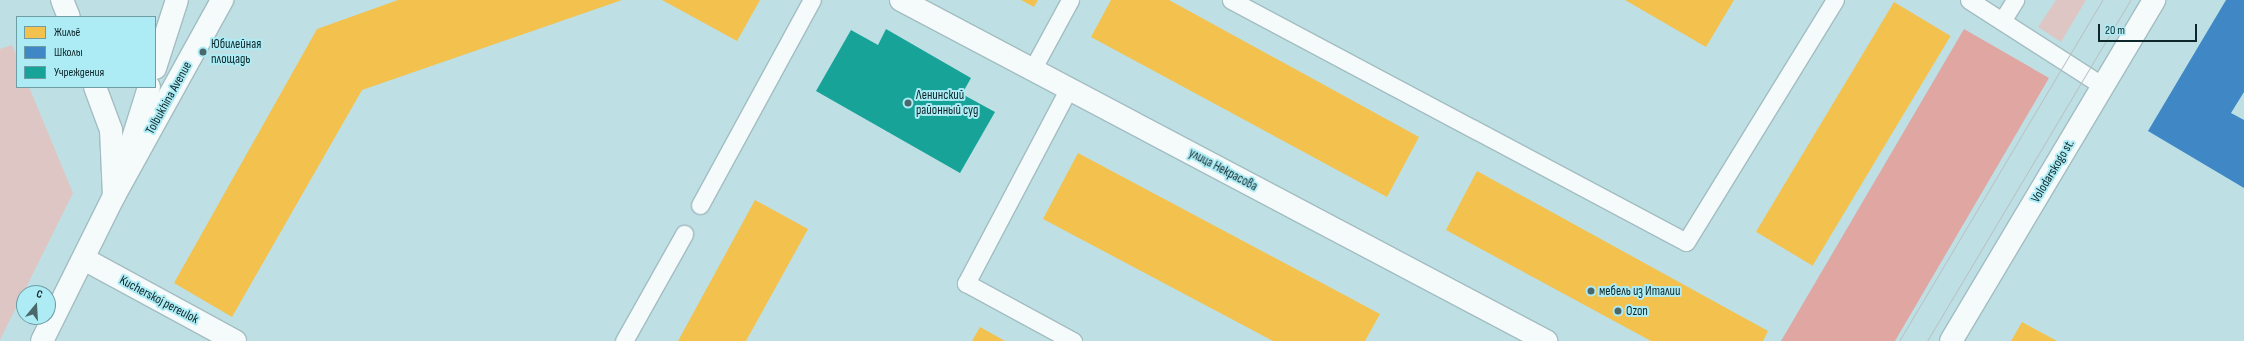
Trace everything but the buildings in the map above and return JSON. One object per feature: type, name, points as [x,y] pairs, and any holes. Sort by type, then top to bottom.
[{"type":"street","points":[[62,0],[69,16]]},
{"type":"street","name":"Tolbukhina Avenue","points":[[156,65],[176,0]]},
{"type":"street","name":"Tolbukhina Avenue","points":[[42,341],[114,196],[222,0]]},
{"type":"street","name":"улица Некрасова","points":[[901,0],[1546,341]]},
{"type":"street","name":"Volodarskogo st.","points":[[1951,341],[2154,0]]},
{"type":"street","points":[[95,88],[111,130],[114,196]]},
{"type":"street","name":"Tolbukhina Avenue","points":[[114,196],[149,88]]},
{"type":"street","name":"Kucherskoj pereulok","points":[[84,259],[235,341]]},
{"type":"lane","points":[[700,205],[812,0]]},
{"type":"lane","points":[[1032,70],[1070,0]]},
{"type":"lane","points":[[1230,0],[1686,242],[1835,0]]},
{"type":"lane","points":[[2002,20],[2015,0]]},
{"type":"lane","points":[[1972,1],[2103,86]]},
{"type":"lane","points":[[1068,88],[966,283],[1072,341]]},
{"type":"lane","points":[[624,341],[684,234]]},
{"type":"shaded area","points":[[2056,0],[2086,0],[2061,42],[2038,27]]},
{"type":"shaded area","points":[[1964,29],[2049,78],[1895,341],[1781,341]]},
{"type":"shaded area","points":[[12,45],[16,55],[16,88],[29,88],[73,193],[27,285],[16,285],[16,308],[0,340],[0,49]]},
{"type":"tram line","points":[[1899,341],[2102,0]]},
{"type":"tram line","points":[[1927,341],[2130,0]]},
{"type":"place","name":"Юбилейная площадь","points":[[203,52]]},
{"type":"place","name":"Ленинский районный суд","points":[[908,103]]},
{"type":"place","name":"мебель из Италии","points":[[1591,291]]},
{"type":"place","name":"Ozon","points":[[1618,311]]}]
